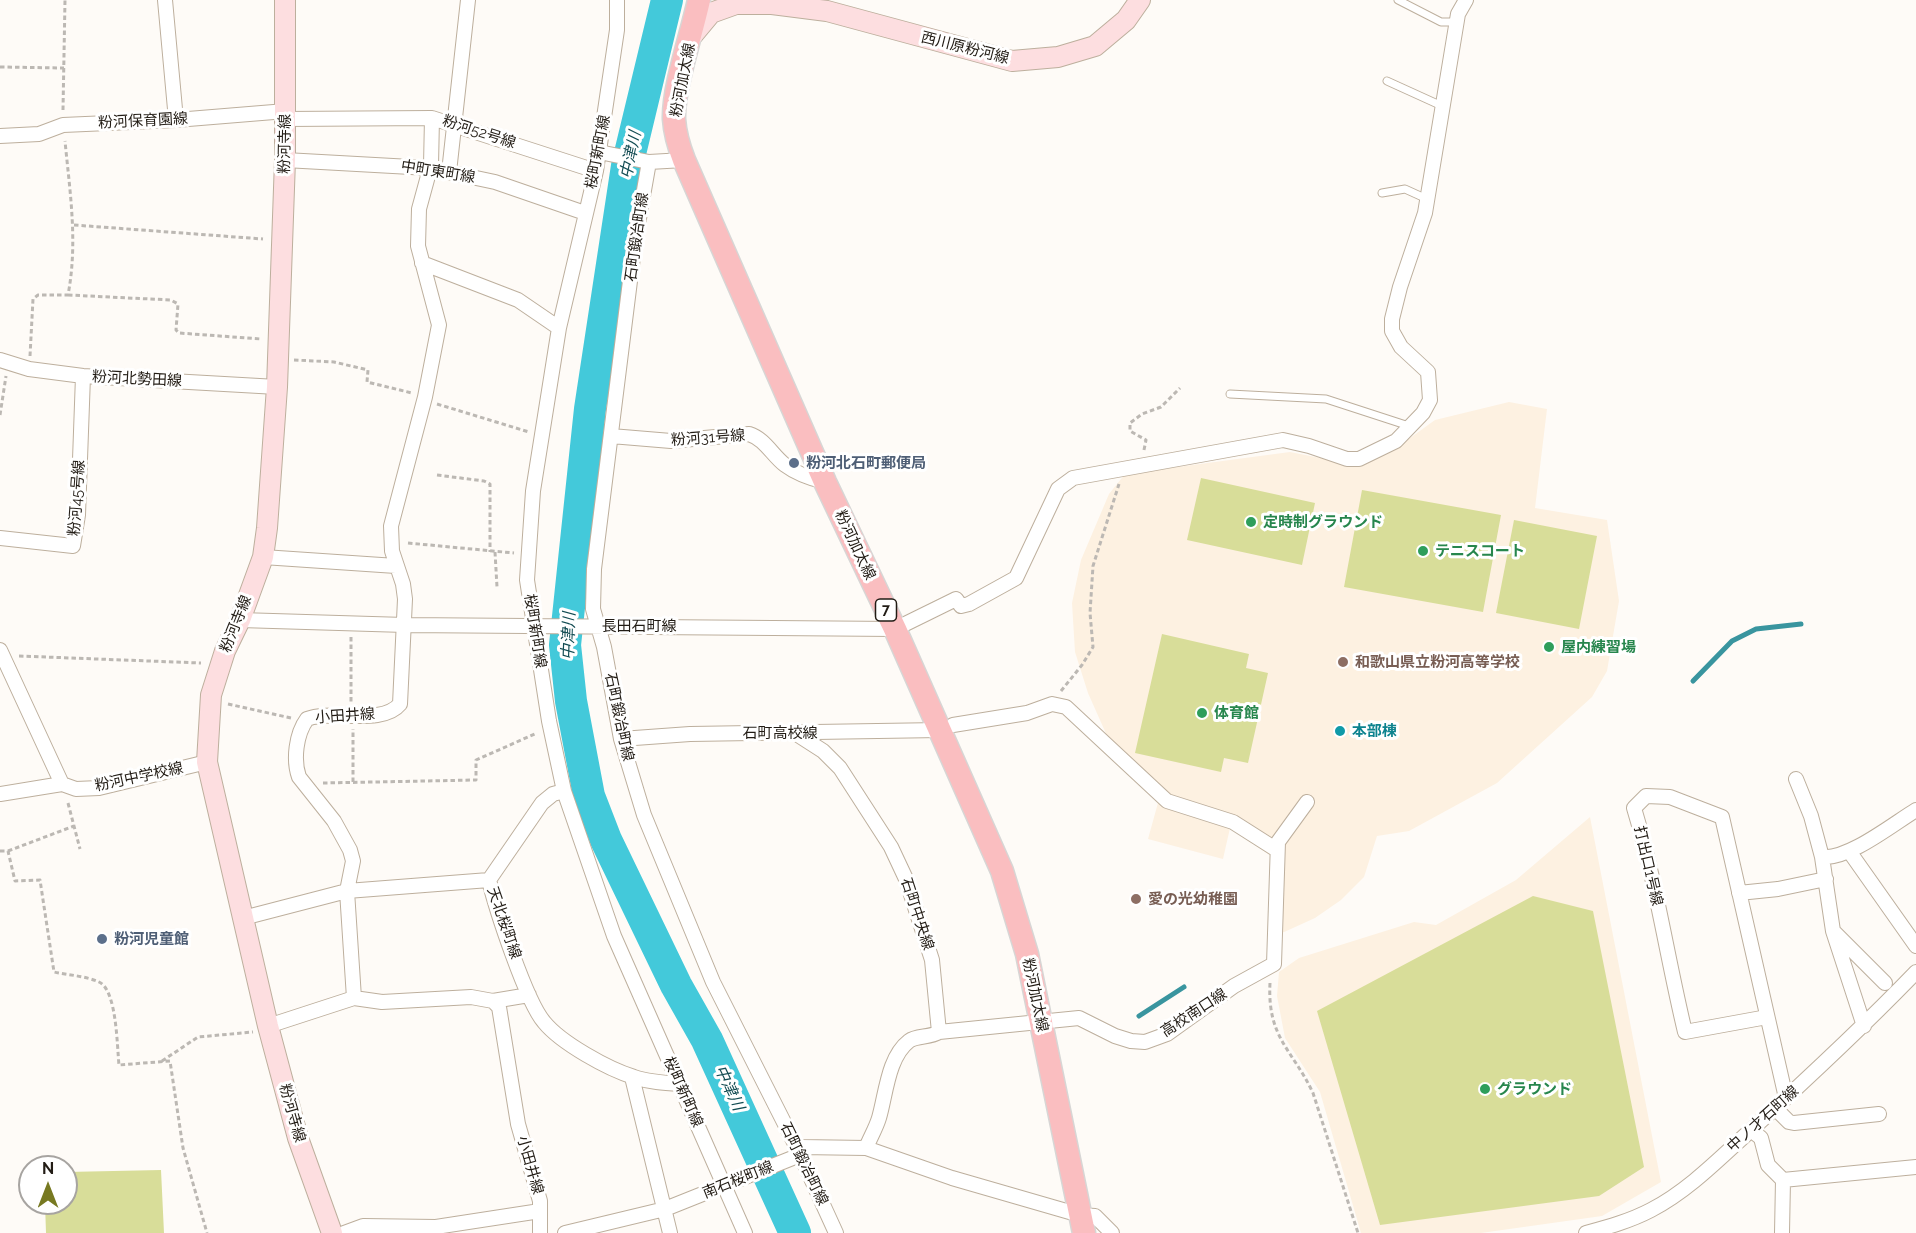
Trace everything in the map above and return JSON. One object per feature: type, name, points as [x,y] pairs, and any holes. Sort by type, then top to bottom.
[{"type":"main road","name":"粉河寺線","points":[[285,0],[285,160],[277,387],[267,528],[263,557],[240,620],[220,664],[210,700],[207,762],[269,1028],[298,1138],[332,1233]]},
{"type":"main road","name":"粉河加太線","points":[[699,0],[674,117],[676,135],[684,160],[825,482],[895,629],[947,728],[1002,871],[1027,954],[1082,1224]]},
{"type":"main road","name":"西川原粉河線","points":[[691,37],[711,13],[736,4],[768,2],[827,12],[1012,62],[1058,57],[1095,46],[1126,20],[1140,0]]},
{"type":"street","points":[[165,0],[176,120]]},
{"type":"street","points":[[449,172],[468,0]]},
{"type":"street","name":"桜町新町線","points":[[617,0],[617,30],[604,153],[596,171],[585,213],[559,328],[533,491],[527,579],[541,626],[550,728],[564,791],[614,936],[680,1084],[728,1183],[745,1233]]},
{"type":"street","points":[[895,629],[956,599],[961,606],[969,604],[1016,578],[1058,489],[1073,478],[1283,440],[1353,460],[1396,441],[1410,427],[1429,404],[1428,372],[1401,347],[1392,331],[1392,319],[1427,199],[1457,22],[1466,0]]},
{"type":"street","name":"粉河保育園線","points":[[0,135],[39,134],[63,125],[286,115]]},
{"type":"street","name":"粉河52号線","points":[[286,115],[432,118],[455,123],[596,171]]},
{"type":"street","name":"小田井線","points":[[354,998],[347,891],[353,861],[350,850],[334,821],[303,783],[296,768],[296,752],[305,722],[312,717],[388,713],[400,704],[405,625],[403,584],[391,542],[391,526],[425,397],[439,325],[422,262],[418,227],[430,167],[432,118]]},
{"type":"street","points":[[604,153],[649,162],[684,160]]},
{"type":"street","name":"中町東町線","points":[[285,160],[430,167],[495,182],[585,213]]},
{"type":"street","name":"石町鍛冶町線","points":[[649,162],[635,240],[594,569],[592,626],[604,647],[621,739],[644,814],[713,982],[836,1233]]},
{"type":"street","points":[[422,262],[518,300],[559,328]]},
{"type":"street","name":"粉河北勢田線","points":[[4,362],[29,369],[83,376],[277,387]]},
{"type":"street","name":"粉河45号線","points":[[0,538],[73,546],[78,515],[83,376]]},
{"type":"street","name":"粉河31号線","points":[[612,436],[671,441],[749,434],[759,437],[786,466],[810,478],[825,482]]},
{"type":"street","points":[[263,557],[396,566]]},
{"type":"street","name":"長田石町線","points":[[240,620],[405,625],[895,629]]},
{"type":"street","points":[[1,653],[62,784]]},
{"type":"street","points":[[1049,705],[1066,707],[1076,714],[1167,801],[1233,822],[1277,850]]},
{"type":"street","name":"石町高校線","points":[[621,739],[690,734],[947,728],[1027,713],[1049,705]]},
{"type":"street","name":"石町中央線","points":[[795,733],[824,751],[840,768],[891,847],[906,879],[932,960],[939,1032]]},
{"type":"street","name":"粉河中学校線","points":[[0,795],[62,784],[76,789],[99,788],[207,762]]},
{"type":"street","points":[[1796,779],[1811,816],[1822,857],[1833,931],[1864,1026]]},
{"type":"street","points":[[489,880],[542,802],[553,794],[564,791]]},
{"type":"street","name":"打出口1号線","points":[[1767,1017],[1685,1032],[1665,945],[1649,858],[1634,808],[1646,796],[1663,796],[1722,817],[1786,1098]]},
{"type":"street","points":[[1274,964],[1278,842],[1307,802]]},
{"type":"street","points":[[1822,857],[1834,858],[1849,851],[1916,810]]},
{"type":"street","points":[[1849,851],[1916,946]]},
{"type":"street","points":[[1740,893],[1778,889],[1826,879]]},
{"type":"street","name":"天北桜町線","points":[[243,918],[347,891],[489,880],[537,1014],[552,1030],[609,1066],[632,1077],[680,1084]]},
{"type":"street","points":[[1833,931],[1885,983]]},
{"type":"street","name":"高校南口線","points":[[1041,1021],[1078,1018],[1115,1036],[1145,1042],[1167,1034],[1234,986],[1274,964]]},
{"type":"street","name":"中ノ才石町線","points":[[1586,1233],[1618,1224],[1652,1210],[1676,1194],[1751,1130],[1864,1026],[1916,972]]},
{"type":"street","points":[[269,1028],[354,998],[382,1002],[471,997],[493,1001],[529,995]]},
{"type":"street","name":"小田井線","points":[[493,1001],[499,1007],[503,1018],[518,1124],[540,1201],[540,1233]]},
{"type":"street","points":[[866,1148],[878,1120],[894,1061],[910,1040],[931,1037],[939,1032],[1041,1021]]},
{"type":"street","points":[[632,1077],[670,1233]]},
{"type":"street","points":[[1775,1108],[1789,1122],[1794,1123],[1879,1114]]},
{"type":"street","points":[[1751,1130],[1761,1138],[1768,1165],[1783,1179],[1782,1233]]},
{"type":"street","name":"南石桜町線","points":[[565,1233],[665,1209],[797,1155],[801,1147],[866,1148],[1082,1224],[1095,1216],[1112,1233]]},
{"type":"street","points":[[1783,1179],[1916,1167]]},
{"type":"street","points":[[344,1233],[363,1226],[425,1230],[540,1211]]},
{"type":"lane","points":[[1398,0],[1441,22],[1457,22]]},
{"type":"lane","points":[[1388,81],[1444,107]]},
{"type":"lane","points":[[1382,193],[1405,189],[1427,199]]},
{"type":"lane","points":[[1230,394],[1326,399],[1410,427]]},
{"type":"path","points":[[64,0],[63,125],[75,249],[68,295]]},
{"type":"path","points":[[0,67],[64,68]]},
{"type":"path","points":[[74,225],[282,240]]},
{"type":"path","points":[[29,369],[33,299],[38,295],[171,300],[178,304],[176,330],[179,333],[278,340]]},
{"type":"path","points":[[0,415],[4,362]]},
{"type":"path","points":[[1049,705],[1072,678],[1092,647],[1090,613],[1094,566],[1122,476],[1132,467],[1147,443],[1130,431],[1130,423],[1142,414],[1161,407],[1180,388]]},
{"type":"path","points":[[437,475],[484,481],[490,484],[492,552],[497,587]]},
{"type":"path","points":[[391,542],[528,554]]},
{"type":"path","points":[[351,624],[353,782]]},
{"type":"path","points":[[1,653],[220,664]]},
{"type":"path","points":[[210,700],[305,722]]},
{"type":"path","points":[[303,783],[476,780],[476,760],[550,728]]},
{"type":"path","points":[[62,784],[80,849]]},
{"type":"path","points":[[0,851],[8,851],[74,826]]},
{"type":"path","points":[[8,851],[15,881],[40,880],[54,972],[99,981],[106,986],[112,998],[119,1065],[170,1061],[183,1148],[207,1233]]},
{"type":"path","points":[[1274,964],[1270,992],[1278,1037],[1305,1076],[1313,1093],[1358,1233]]},
{"type":"path","points":[[160,1062],[198,1037],[269,1028]]},
{"type":"shaded area","name":"和歌山県立粉河高等学校","points":[[1509,402],[1547,409],[1535,508],[1607,520],[1619,601],[1607,671],[1592,697],[1497,783],[1409,831],[1377,836],[1364,877],[1341,900],[1315,918],[1282,933],[1284,859],[1271,856],[1230,828],[1223,859],[1148,839],[1161,792],[1108,738],[1088,693],[1075,652],[1072,603],[1081,560],[1109,494],[1125,474],[1290,452],[1356,465],[1399,446],[1435,420]]},
{"type":"shaded area","name":"グラウンド","points":[[1590,817],[1661,1182],[1602,1216],[1481,1233],[1361,1233],[1320,1092],[1285,1038],[1277,996],[1279,972],[1299,958],[1414,922],[1436,925],[1516,880]]},
{"type":"green space","name":"定時制グラウンド","points":[[1201,478],[1315,503],[1302,565],[1187,540]]},
{"type":"green space","name":"テニスコート","points":[[1362,490],[1501,515],[1483,612],[1344,587]]},
{"type":"green space","name":"テニスコート","points":[[1514,520],[1597,536],[1579,629],[1496,613]]},
{"type":"green space","name":"体育館","points":[[1162,634],[1249,654],[1246,668],[1268,673],[1248,763],[1224,758],[1221,772],[1135,753]]},
{"type":"green space","name":"グラウンド","points":[[1533,896],[1593,911],[1644,1167],[1599,1196],[1380,1225],[1317,1011]]},
{"type":"green space","points":[[161,1170],[164,1233],[46,1233],[45,1215],[78,1215],[78,1172]]},
{"type":"waterway","name":"中津川","points":[[667,0],[627,166],[590,409],[565,645],[571,701],[589,796],[606,840],[676,985],[707,1040],[795,1233]]},
{"type":"waterway","points":[[1693,681],[1732,641],[1756,629],[1801,624]]},
{"type":"waterway","points":[[1139,1016],[1184,987]]},
{"type":"place","name":"粉河北石町郵便局","points":[[794,463]]},
{"type":"place","name":"定時制グラウンド","points":[[1251,522]]},
{"type":"place","name":"テニスコート","points":[[1423,551]]},
{"type":"place","name":"屋内練習場","points":[[1549,647]]},
{"type":"place","name":"和歌山県立粉河高等学校","points":[[1343,662]]},
{"type":"place","name":"体育館","points":[[1202,713]]},
{"type":"place","name":"本部棟","points":[[1340,731]]},
{"type":"place","name":"愛の光幼稚園","points":[[1136,899]]},
{"type":"place","name":"粉河児童館","points":[[102,939]]},
{"type":"place","name":"グラウンド","points":[[1485,1089]]}]
